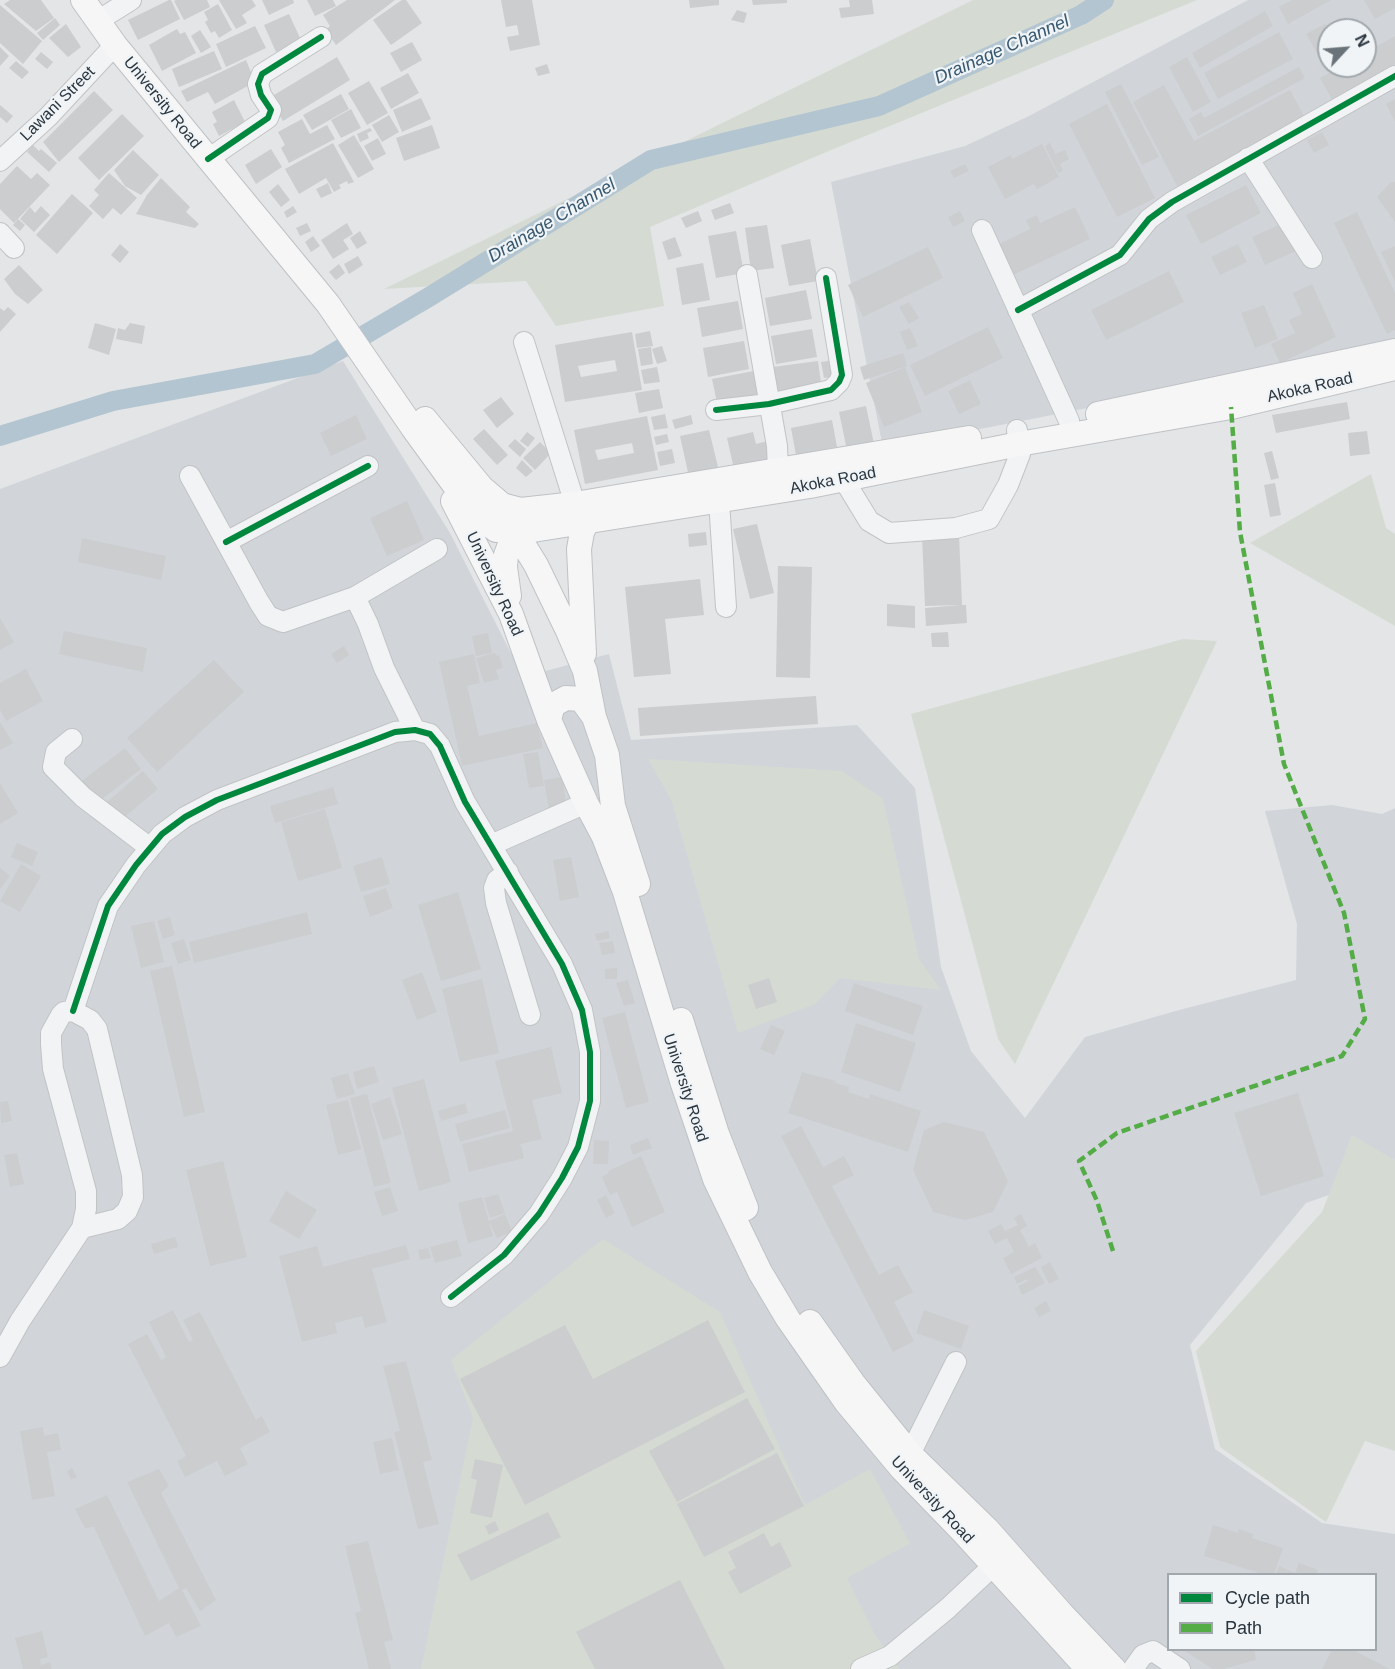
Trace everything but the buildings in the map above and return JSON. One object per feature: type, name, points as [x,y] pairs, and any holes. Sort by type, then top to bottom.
[{"type":"main road","name":"University Road","points":[[83,0],[115,45],[328,304],[356,344]]},
{"type":"main road","name":"Akoka Road","points":[[356,344],[466,501],[496,530],[515,531],[533,530],[581,513],[719,501],[842,469],[1018,437],[1231,407],[1395,368]]},
{"type":"main road","points":[[356,344],[427,422],[482,489],[502,504],[514,509],[542,508],[581,513],[778,470],[842,469]]},
{"type":"main road","points":[[1018,437],[1069,421],[1395,351]]},
{"type":"main road","name":"University Road","points":[[413,428],[512,614],[549,720],[586,803],[604,837],[625,892],[699,1134],[715,1179],[760,1272],[817,1362],[846,1402],[907,1462],[987,1529],[1000,1558],[1088,1669]]},
{"type":"main road","name":"University Road","points":[[482,489],[515,531],[536,565],[585,671],[594,717],[607,754],[613,806],[717,1134],[748,1215],[770,1258],[811,1324],[907,1462]]},
{"type":"main road","points":[[512,614],[505,567],[506,555],[515,531],[542,508]]},
{"type":"main road","points":[[581,513],[582,532],[579,549],[585,671]]},
{"type":"main road","points":[[549,720],[553,705],[566,698],[581,699],[594,717]]},
{"type":"main road","name":"University Road","points":[[1000,1558],[1114,1669]]},
{"type":"street","points":[[99,20],[131,0]]},
{"type":"street","points":[[208,159],[268,118],[271,110],[261,95],[258,84],[262,74],[321,37]]},
{"type":"street","name":"Lawani Street","points":[[0,161],[48,117],[115,45]]},
{"type":"street","points":[[1018,310],[1120,255],[1149,219],[1173,202],[1395,76]]},
{"type":"street","points":[[1248,158],[1312,258]]},
{"type":"street","points":[[982,230],[1069,421]]},
{"type":"street","points":[[0,233],[14,248]]},
{"type":"street","points":[[747,275],[777,446],[778,470]]},
{"type":"street","points":[[716,410],[769,404],[831,390],[839,382],[842,375],[826,278]]},
{"type":"street","points":[[524,342],[581,513]]},
{"type":"street","points":[[842,469],[869,521],[889,533],[956,528],[989,519],[1008,485],[1020,454],[1018,437]]},
{"type":"street","points":[[226,542],[368,466]]},
{"type":"street","points":[[190,476],[268,616],[283,622],[355,597],[437,549]]},
{"type":"street","points":[[719,501],[726,607]]},
{"type":"street","points":[[355,597],[369,624],[384,668],[415,730]]},
{"type":"street","points":[[73,1011],[108,906],[136,865],[162,834],[185,817],[218,800],[395,732],[415,730],[430,734],[440,746],[465,802],[562,964],[582,1010],[590,1052],[590,1101],[578,1147],[562,1178],[538,1214],[504,1255],[451,1297]]},
{"type":"street","points":[[72,739],[56,752],[53,767],[83,797],[150,848]]},
{"type":"street","points":[[491,845],[586,803]]},
{"type":"street","points":[[508,872],[497,880],[494,888],[496,903],[530,1015]]},
{"type":"street","points":[[0,1357],[20,1322],[82,1228],[86,1209],[86,1191],[53,1069],[51,1044],[51,1033],[61,1015],[64,1012],[73,1011],[90,1020],[97,1029],[132,1175],[133,1197],[127,1211],[118,1219],[82,1228]]},
{"type":"street","points":[[907,1462],[956,1362]]},
{"type":"street","points":[[861,1669],[890,1656],[947,1609],[1000,1558]]},
{"type":"street","points":[[1133,1669],[1143,1655],[1153,1651],[1180,1669]]},
{"type":"shaded area","points":[[973,0],[1197,0],[650,227],[664,306],[556,326],[526,281],[384,289]]},
{"type":"shaded area","points":[[1248,0],[1395,0],[1395,348],[883,448],[831,182],[965,146],[1029,116]]},
{"type":"shaded area","points":[[343,361],[450,533],[523,677],[609,654],[631,740],[857,725],[915,788],[941,967],[971,1051],[1025,1118],[1085,1037],[1296,980],[1297,924],[1265,811],[1332,805],[1382,814],[1395,808],[1395,1172],[1306,1203],[1190,1345],[1215,1449],[1322,1523],[1395,1534],[1395,1669],[0,1669],[0,489]]},
{"type":"shaded area","points":[[1371,474],[1386,528],[1395,534],[1395,626],[1250,543]]},
{"type":"shaded area","points":[[1183,639],[1217,641],[1015,1064],[998,1039],[911,714]]},
{"type":"shaded area","points":[[648,759],[842,771],[883,799],[919,959],[941,990],[840,978],[815,1004],[738,1033],[672,802]]},
{"type":"shaded area","points":[[1352,1135],[1395,1160],[1395,1451],[1365,1441],[1326,1522],[1220,1447],[1196,1351],[1322,1212]]},
{"type":"shaded area","points":[[603,1239],[720,1312],[805,1505],[870,1469],[910,1543],[847,1578],[875,1635],[900,1669],[421,1669],[473,1418],[451,1360]]},
{"type":"waterway","name":"Drainage Channel","points":[[0,436],[113,401],[315,364],[429,297],[651,160],[879,106],[1081,15],[1104,0]]},
{"type":"marked path","points":[[1113,1251],[1097,1201],[1079,1161],[1117,1133],[1342,1056],[1365,1019],[1344,913],[1284,764],[1240,532],[1231,407]]},
{"type":"cycle path","points":[[208,159],[268,118],[271,110],[261,95],[258,84],[262,74],[321,37]]},
{"type":"cycle path","points":[[1018,310],[1120,255],[1149,219],[1172,202],[1395,76]]},
{"type":"cycle path","points":[[716,410],[769,404],[831,390],[839,382],[842,375],[826,278]]},
{"type":"cycle path","points":[[226,542],[368,466]]},
{"type":"cycle path","points":[[73,1011],[108,906],[136,865],[162,834],[185,817],[217,800],[395,732],[415,730],[430,734],[440,746],[465,802],[562,964],[582,1010],[590,1052],[590,1101],[578,1147],[562,1178],[539,1214],[504,1255],[451,1297]]}]
